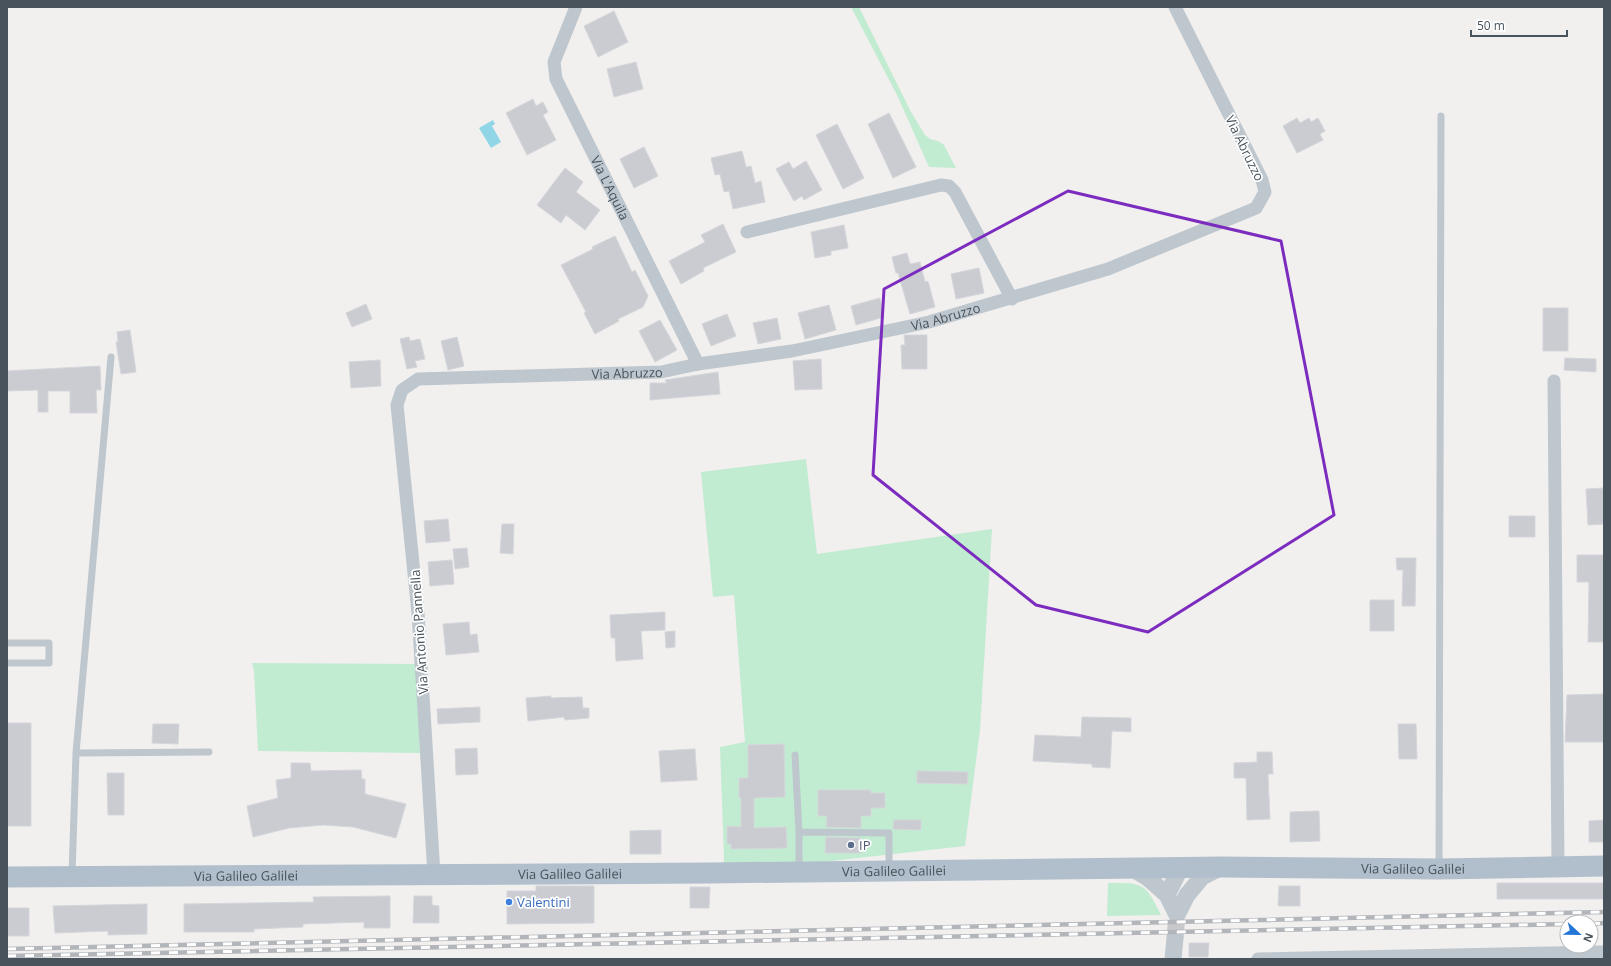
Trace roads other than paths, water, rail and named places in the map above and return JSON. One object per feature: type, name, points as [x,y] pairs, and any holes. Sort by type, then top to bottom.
[{"type":"main road","name":"Via Galileo Galilei","points":[[7,877],[1180,869],[1222,867],[1439,869],[1604,866]]},
{"type":"street","name":"Via L'Aquila","points":[[576,7],[554,62],[556,79],[698,364]]},
{"type":"street","name":"Via Abruzzo","points":[[402,390],[418,379],[661,372],[698,364],[792,351],[929,322],[1012,299],[1108,269],[1256,208],[1265,192],[1262,180],[1175,7]]},
{"type":"street","points":[[747,232],[941,185],[949,186],[956,192],[1012,299]]},
{"type":"street","points":[[1554,381],[1557,547],[1558,866]]},
{"type":"street","name":"Via Antonio Pannella","points":[[402,390],[397,405],[418,614],[434,875]]},
{"type":"street","points":[[1133,869],[1148,878],[1167,895],[1177,915],[1186,895],[1202,877],[1222,867]]},
{"type":"street","points":[[1180,869],[1186,895]]},
{"type":"street","points":[[1167,895],[1180,869]]},
{"type":"street","points":[[1173,959],[1175,938]]},
{"type":"street","points":[[1258,959],[1555,956],[1604,952]]},
{"type":"lane","points":[[1439,869],[1441,116]]},
{"type":"lane","points":[[72,877],[76,753],[111,357]]},
{"type":"lane","points":[[7,643],[49,643],[49,663],[7,663]]},
{"type":"lane","points":[[76,753],[210,752]]},
{"type":"lane","points":[[795,755],[799,832],[799,872]]},
{"type":"lane","points":[[799,832],[889,833],[889,871]]},
{"type":"water","points":[[493,120],[495,124],[492,126],[501,142],[491,148],[479,128]]},
{"type":"tunnel","points":[[1175,938],[1177,915]]},
{"type":"railway","points":[[7,949],[1604,912]]},
{"type":"railway","points":[[1599,923],[1604,923]]},
{"type":"railway","points":[[7,956],[1559,924]]},
{"type":"place","name":"IP","points":[[851,845]]},
{"type":"place","name":"Valentini","points":[[509,902]]}]
